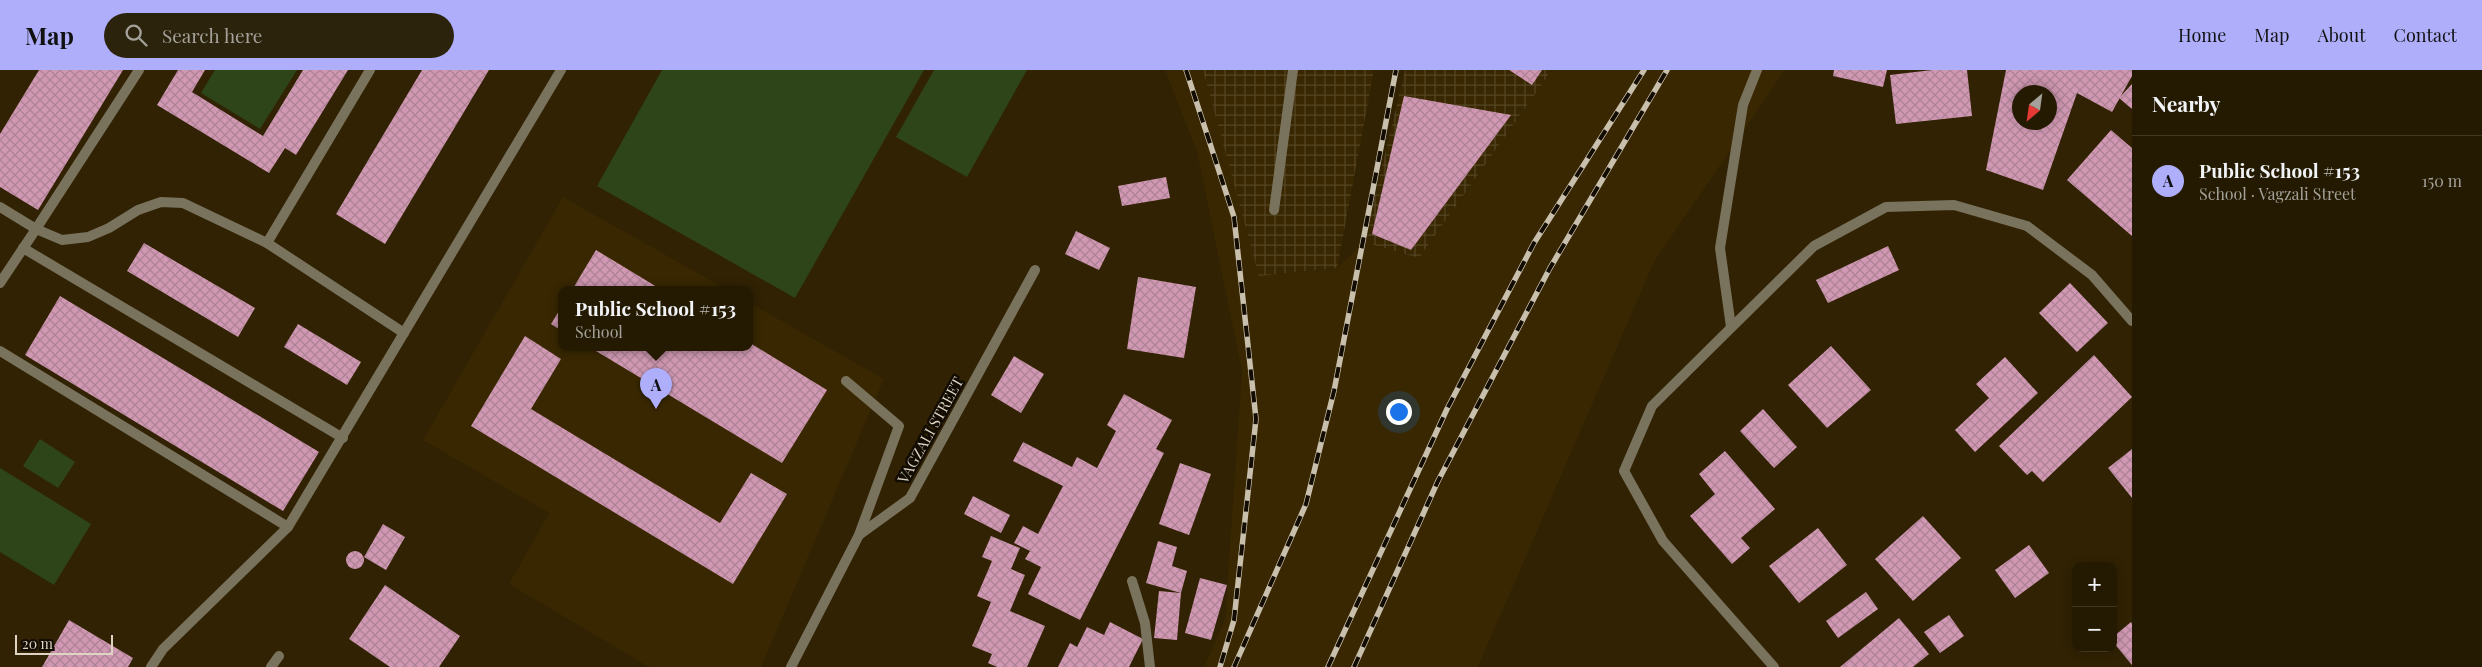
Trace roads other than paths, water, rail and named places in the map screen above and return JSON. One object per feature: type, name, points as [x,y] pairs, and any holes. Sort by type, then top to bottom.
[{"type":"street","points":[[0,283],[139,70]]},
{"type":"street","points":[[267,244],[370,70]]},
{"type":"street","points":[[151,667],[163,649],[288,528],[561,70]]},
{"type":"street","points":[[1274,210],[1293,70]]},
{"type":"street","points":[[1732,327],[1720,248],[1743,105],[1757,70]]},
{"type":"street","points":[[0,207],[36,228],[62,240],[88,237],[109,228],[138,210],[160,202],[184,203],[267,244],[404,333]]},
{"type":"street","points":[[1774,667],[1662,541],[1624,471],[1652,406],[1814,246],[1886,207],[1954,205],[2027,226],[2092,275],[2132,321]]},
{"type":"street","points":[[23,248],[343,438]]},
{"type":"street","name":"VAGZALI STREET","points":[[792,667],[859,535],[910,498],[1035,270]]},
{"type":"street","points":[[0,351],[288,528]]},
{"type":"street","points":[[846,382],[899,426],[859,535]]},
{"type":"street","points":[[1132,581],[1145,623],[1150,667]]},
{"type":"street","points":[[271,667],[279,656]]},
{"type":"railway","points":[[1186,70],[1234,217],[1256,419],[1234,620],[1220,667]]},
{"type":"railway","points":[[1234,667],[1306,504],[1334,391],[1396,70]]},
{"type":"railway","points":[[1328,667],[1447,409],[1534,243],[1644,70]]},
{"type":"railway","points":[[1354,667],[1438,481],[1550,268],[1667,70]]},
{"type":"place","name":"Public School #153","points":[[656,409]]}]
